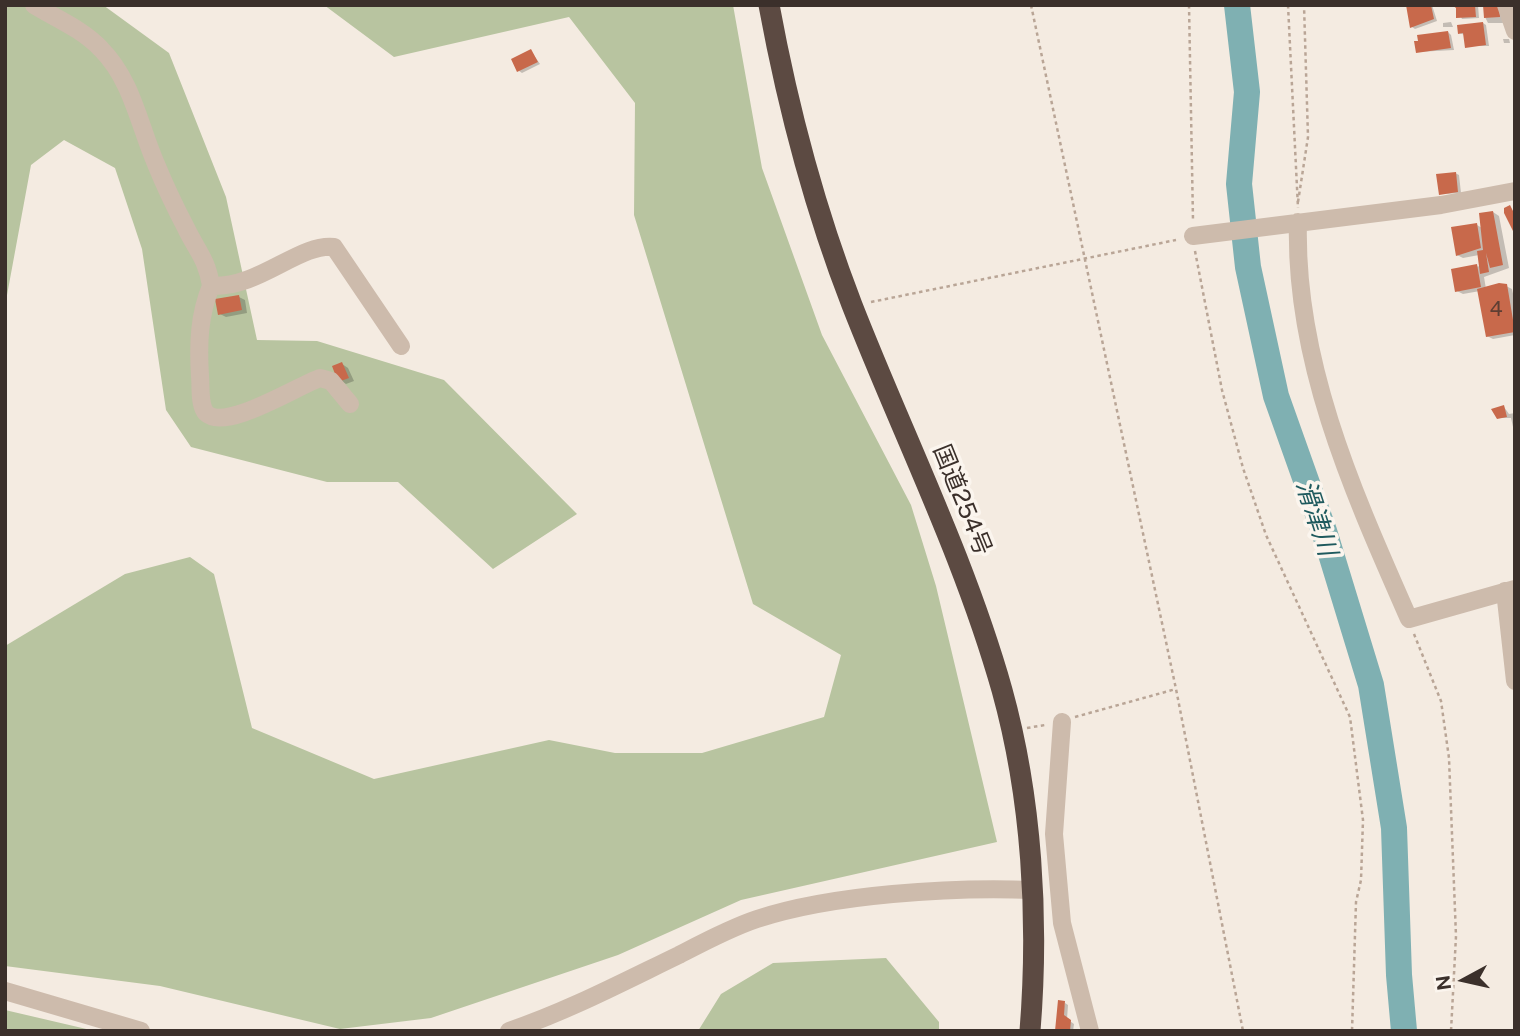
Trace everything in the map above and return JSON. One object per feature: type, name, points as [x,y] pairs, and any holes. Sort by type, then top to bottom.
[{"type":"highway","name":"国道254号","points":[[769,5],[782,74],[810,182],[853,306],[954,546],[990,652],[1011,731],[1032,890],[1034,935],[1030,1031]]},
{"type":"street","points":[[34,5],[78,29],[101,49],[118,70],[132,96],[156,166],[187,230],[208,263],[211,286],[201,310],[199,359],[202,406],[206,413],[217,419],[233,417],[320,379],[331,381],[350,404]]},
{"type":"street","points":[[1506,5],[1515,31]]},
{"type":"street","points":[[1195,236],[1296,217],[1441,205],[1515,191]]},
{"type":"street","points":[[1296,217],[1299,268],[1309,337],[1330,423],[1353,491],[1409,619],[1510,590],[1515,681]]},
{"type":"street","points":[[211,286],[226,287],[260,277],[319,247],[334,247],[401,345]]},
{"type":"street","points":[[1062,722],[1054,834],[1060,910],[1064,939],[1090,1031]]},
{"type":"street","points":[[509,1031],[583,1001],[717,936],[772,915],[869,899],[957,890],[1032,890]]},
{"type":"street","points":[[5,991],[141,1031]]},
{"type":"path","points":[[1031,5],[1176,689],[1243,1031]]},
{"type":"path","points":[[1189,5],[1195,236],[1222,390],[1243,468],[1266,535],[1350,718],[1363,820],[1361,880],[1356,902],[1352,1031]]},
{"type":"path","points":[[1288,5],[1296,217]]},
{"type":"path","points":[[1296,217],[1308,137],[1304,5]]},
{"type":"path","points":[[853,306],[1195,236]]},
{"type":"path","points":[[1409,619],[1440,701],[1449,758],[1456,936],[1451,1031]]},
{"type":"path","points":[[1011,731],[1062,722],[1176,689]]},
{"type":"green space","points":[[5,5],[103,5],[169,53],[226,197],[257,340],[317,341],[444,380],[577,514],[493,569],[398,482],[327,482],[191,447],[166,410],[142,249],[115,168],[64,140],[31,165],[5,306]]},
{"type":"green space","points":[[324,5],[733,5],[762,168],[822,335],[911,505],[936,586],[997,842],[741,900],[618,955],[431,1018],[340,1029],[160,986],[5,966],[5,646],[125,574],[190,557],[214,574],[252,728],[374,779],[549,740],[615,753],[702,753],[824,717],[841,655],[753,604],[634,215],[635,103],[569,17],[394,57]]},
{"type":"green space","points":[[886,958],[939,1022],[939,1031],[698,1031],[721,994],[773,963]]},
{"type":"green space","points":[[5,1010],[95,1031],[5,1031]]},
{"type":"building","points":[[1406,5],[1431,5],[1434,19],[1410,28]]},
{"type":"building","points":[[1452,5],[1475,5],[1476,17],[1456,18],[1456,8]]},
{"type":"building","points":[[1483,5],[1499,5],[1500,17],[1484,18]]},
{"type":"building","points":[[1483,22],[1486,45],[1465,48],[1463,33],[1458,34],[1457,25]]},
{"type":"building","points":[[1448,31],[1451,48],[1416,53],[1414,41],[1418,41],[1417,35]]},
{"type":"building","points":[[531,49],[538,62],[517,72],[511,59]]},
{"type":"building","points":[[1456,172],[1458,192],[1439,195],[1436,174]]},
{"type":"building","points":[[1510,205],[1515,215],[1515,235],[1504,213],[1504,208]]},
{"type":"building","points":[[1493,211],[1503,265],[1490,268],[1486,253],[1489,272],[1480,274],[1477,251],[1483,250],[1479,213]]},
{"type":"building","points":[[1477,223],[1481,248],[1456,256],[1451,227]]},
{"type":"building","points":[[1477,264],[1481,287],[1455,292],[1451,269]]},
{"type":"building","points":[[1499,283],[1507,284],[1515,332],[1486,337],[1477,289]]},
{"type":"building","points":[[239,295],[242,310],[218,315],[215,299]]},
{"type":"building","points":[[342,362],[349,378],[338,382],[332,366]]},
{"type":"building","points":[[1504,405],[1507,417],[1497,419],[1491,409]]},
{"type":"building","points":[[1058,1000],[1065,1001],[1064,1015],[1071,1020],[1070,1031],[1055,1031]]},
{"type":"waterway","name":"滑津川","points":[[1237,5],[1247,92],[1239,184],[1248,267],[1276,396],[1324,531],[1371,685],[1394,828],[1399,975],[1404,1031]]}]
